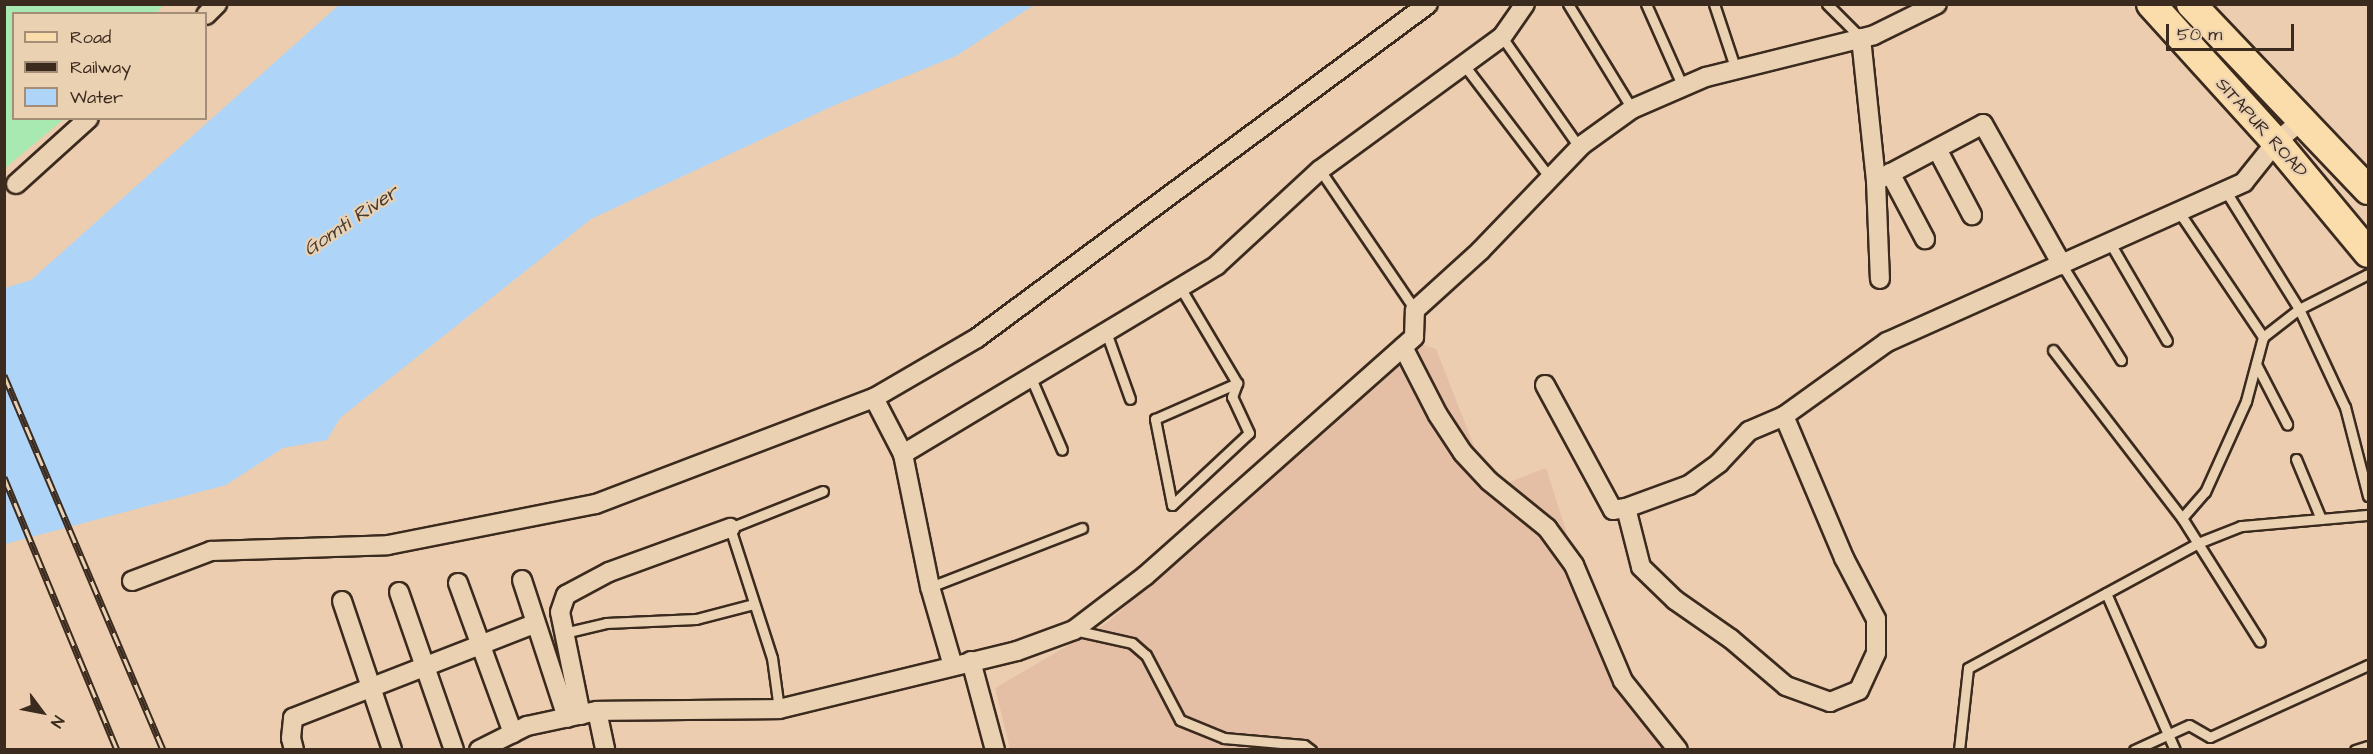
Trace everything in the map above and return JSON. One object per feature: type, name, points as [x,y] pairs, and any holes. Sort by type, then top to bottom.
[{"type":"main road","name":"SITAPUR ROAD","points":[[2151,4],[2364,237]]},
{"type":"main road","name":"SITAPUR ROAD","points":[[2191,4],[2368,190]]},
{"type":"street","points":[[132,581],[211,551],[388,545],[596,504],[874,398],[977,338],[1428,4]]},
{"type":"street","points":[[903,454],[1217,265],[1320,170],[1502,37],[1525,4]]},
{"type":"street","points":[[479,750],[513,733],[581,715],[779,709],[971,662],[1074,630],[1145,576],[1414,337],[1415,310],[1480,251],[1579,147],[1632,109],[1683,87],[1736,70],[1861,38],[1937,4]]},
{"type":"street","points":[[1861,38],[1883,177],[1880,279]]},
{"type":"street","points":[[16,183],[87,120]]},
{"type":"street","points":[[1545,385],[1613,510],[1626,508],[1689,485],[1719,463],[1749,430],[1784,416],[1854,362],[1887,342],[2244,182],[2276,142],[2302,120]]},
{"type":"street","points":[[1883,177],[1983,124],[2062,265]]},
{"type":"street","points":[[1937,149],[1972,215]]},
{"type":"street","points":[[1883,177],[1925,239]]},
{"type":"street","points":[[1402,347],[1438,415],[1463,453],[1489,481],[1547,528],[1574,565],[1623,681],[1678,750]]},
{"type":"street","points":[[874,398],[903,454],[930,587],[953,666]]},
{"type":"street","points":[[1626,508],[1641,567],[1675,600],[1731,639],[1786,686],[1830,702],[1859,690],[1876,653],[1876,619],[1844,558],[1784,416]]},
{"type":"street","points":[[581,715],[560,612],[566,595],[609,572],[730,528]]},
{"type":"street","points":[[522,580],[534,624],[581,715],[605,750]]},
{"type":"street","points":[[458,583],[479,646],[513,733]]},
{"type":"street","points":[[399,592],[454,750]]},
{"type":"street","points":[[342,602],[392,750]]},
{"type":"street","points":[[294,750],[291,738],[294,718],[534,624]]},
{"type":"street","points":[[971,662],[995,750]]},
{"type":"lane","points":[[1568,4],[1632,109]]},
{"type":"lane","points":[[1646,4],[1683,87]]},
{"type":"lane","points":[[1714,4],[1736,70]]},
{"type":"lane","points":[[1827,4],[1861,38]]},
{"type":"lane","points":[[1502,37],[1579,147]]},
{"type":"lane","points":[[1464,65],[1550,178]]},
{"type":"lane","points":[[1320,170],[1415,310]]},
{"type":"lane","points":[[2225,190],[2299,309],[2344,407],[2368,496]]},
{"type":"lane","points":[[2179,212],[2263,337]]},
{"type":"lane","points":[[2110,243],[2167,341]]},
{"type":"lane","points":[[2062,265],[2121,360]]},
{"type":"lane","points":[[2182,518],[2205,492],[2246,401],[2263,337],[2299,309],[2368,274]]},
{"type":"lane","points":[[1180,287],[1237,383]]},
{"type":"lane","points":[[1106,332],[1130,399]]},
{"type":"lane","points":[[2053,350],[2182,518],[2260,642]]},
{"type":"lane","points":[[2256,364],[2287,424]]},
{"type":"lane","points":[[1031,378],[1062,450]]},
{"type":"lane","points":[[1237,383],[1232,397],[1249,433],[1172,505],[1155,419],[1237,383]]},
{"type":"lane","points":[[2296,459],[2321,519]]},
{"type":"lane","points":[[779,709],[772,658],[730,528],[823,491]]},
{"type":"lane","points":[[1959,750],[1968,668],[2198,543],[2241,526],[2368,515]]},
{"type":"lane","points":[[930,587],[1082,528]]},
{"type":"lane","points":[[2106,593],[2175,750]]},
{"type":"lane","points":[[564,633],[606,623],[696,619],[754,604]]},
{"type":"lane","points":[[1074,630],[1132,643],[1146,655],[1180,720],[1224,738],[1304,745],[1311,750]]},
{"type":"lane","points":[[2134,750],[2188,725],[2211,737],[2368,669]]},
{"type":"lane","points":[[2355,750],[2368,746]]},
{"type":"shaded area","points":[[1418,343],[1436,349],[1491,489],[1546,468],[1586,593],[1630,679],[1686,749],[1010,749],[995,688],[1107,623]]},
{"type":"green space","points":[[5,4],[164,5],[157,12],[12,12],[12,120],[63,120],[5,168]]},
{"type":"water","name":"Gomti River","points":[[340,4],[1034,5],[956,56],[835,105],[591,219],[340,418],[327,440],[283,448],[226,485],[5,544],[5,288],[31,280]]},
{"type":"railway","points":[[4,375],[163,750]]},
{"type":"railway","points":[[4,477],[117,750]]}]
